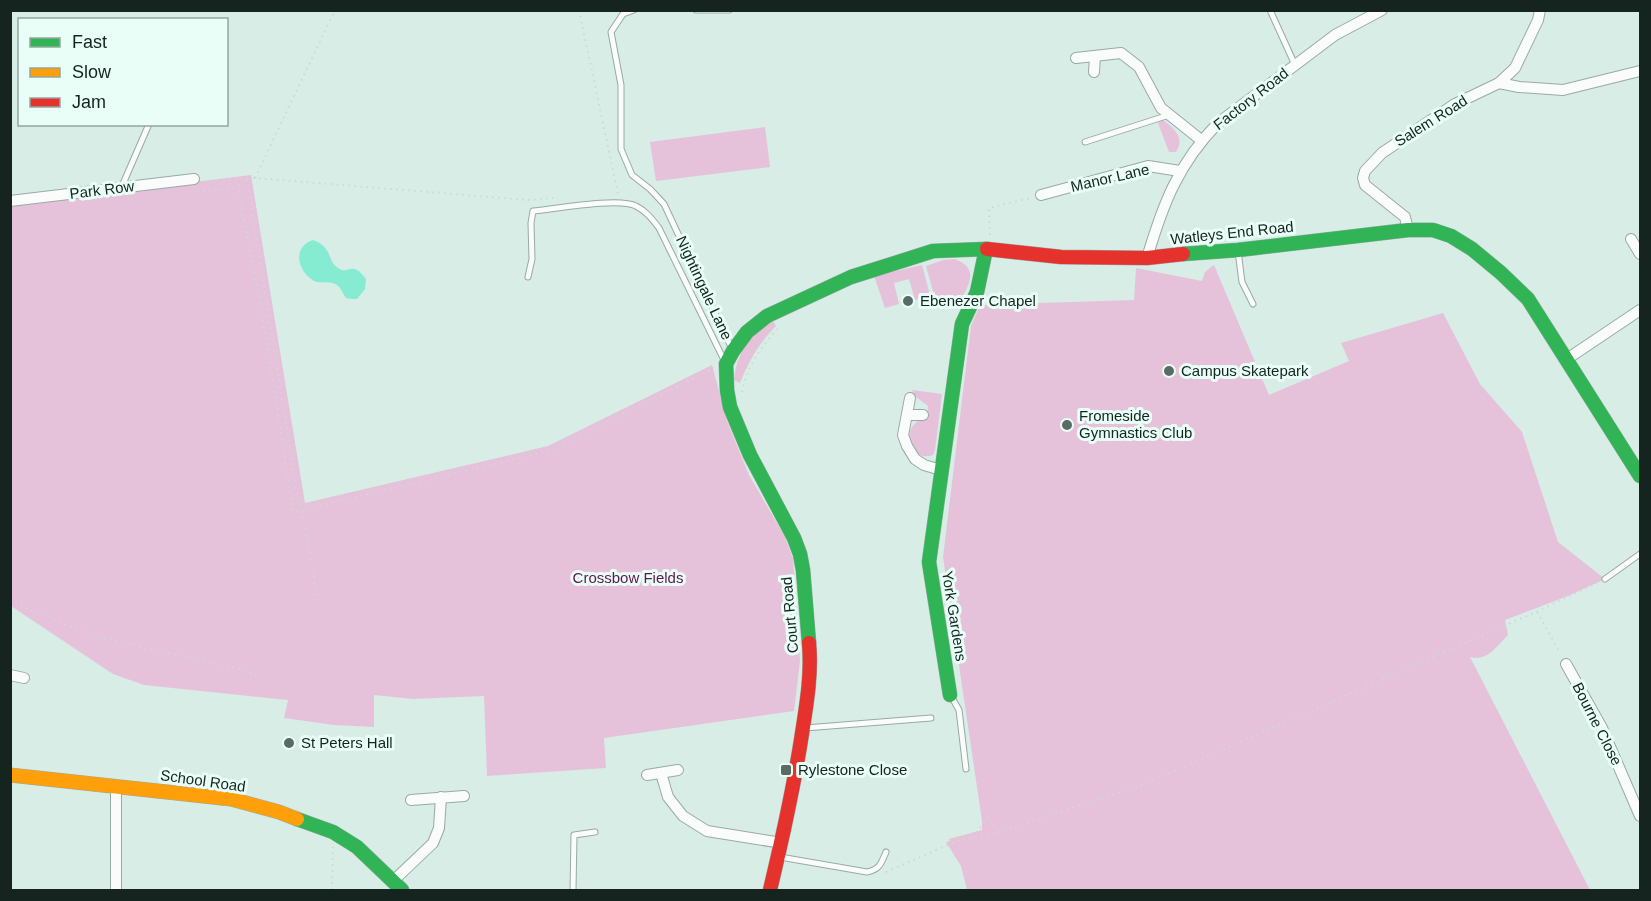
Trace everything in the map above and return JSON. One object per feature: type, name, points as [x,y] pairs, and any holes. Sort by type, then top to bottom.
[{"type":"street","name":"Factory Road","points":[[1147,258],[1159,218],[1180,171],[1201,140],[1218,123],[1335,35],[1382,10]]},
{"type":"street","name":"Salem Road","points":[[1408,230],[1405,217],[1365,184],[1363,178],[1365,171],[1382,153],[1455,104],[1499,83],[1515,68],[1538,20],[1540,10]]},
{"type":"street","points":[[1076,58],[1120,53],[1139,67],[1161,108],[1201,140]]},
{"type":"street","points":[[1094,72],[1095,56]]},
{"type":"street","points":[[1499,83],[1519,87],[1563,90],[1641,71]]},
{"type":"street","name":"Manor Lane","points":[[1041,195],[1148,166],[1180,171]]},
{"type":"street","name":"Park Row","points":[[10,201],[194,179]]},
{"type":"street","name":"Watleys End Road","points":[[733,351],[747,332],[767,316],[851,277],[933,251],[988,250],[1061,257],[1147,258],[1408,230],[1432,230],[1451,236],[1472,249],[1528,299],[1641,476]]},
{"type":"street","points":[[1631,239],[1641,254]]},
{"type":"street","name":"York Gardens","points":[[950,695],[929,562],[962,324],[977,292],[988,250]]},
{"type":"street","points":[[1567,359],[1641,310]]},
{"type":"street","points":[[726,364],[733,351]]},
{"type":"street","name":"Court Road","points":[[726,364],[730,407],[750,455],[794,538],[803,570],[810,661],[809,692],[792,796],[770,891]]},
{"type":"street","points":[[910,398],[903,435],[915,459],[924,465],[941,470]]},
{"type":"street","points":[[907,414],[923,414]]},
{"type":"street","name":"Bourne Close","points":[[1566,664],[1602,728],[1641,816]]},
{"type":"street","points":[[10,675],[24,678]]},
{"type":"street","points":[[647,775],[678,770]]},
{"type":"street","points":[[661,773],[668,797],[683,816],[707,831],[780,850]]},
{"type":"street","name":"School Road","points":[[10,775],[231,799],[279,812],[333,832],[357,847],[397,886]]},
{"type":"street","points":[[116,786],[116,891]]},
{"type":"street","points":[[411,800],[464,796]]},
{"type":"street","points":[[397,886],[433,843],[439,828],[441,798]]},
{"type":"lane","name":"Nightingale Lane","points":[[634,10],[623,14],[611,32],[621,85],[621,149],[632,175],[664,204],[733,351]]},
{"type":"lane","points":[[696,10],[729,10]]},
{"type":"lane","points":[[1270,10],[1295,65]]},
{"type":"lane","points":[[1085,142],[1169,115]]},
{"type":"lane","points":[[122,187],[148,126]]},
{"type":"lane","points":[[528,277],[532,259],[533,211],[619,201],[634,205],[649,214],[659,228],[726,364]]},
{"type":"lane","points":[[1238,250],[1242,282],[1253,304]]},
{"type":"lane","points":[[1605,579],[1641,554]]},
{"type":"lane","points":[[950,695],[959,710],[966,770]]},
{"type":"lane","points":[[803,728],[931,718]]},
{"type":"lane","points":[[573,891],[574,835],[595,832]]},
{"type":"lane","points":[[780,850],[867,872],[876,870],[886,852]]},
{"type":"path","points":[[255,178],[335,10]]},
{"type":"path","points":[[579,10],[619,201]]},
{"type":"path","points":[[194,179],[198,182],[255,178],[528,200],[561,198]]},
{"type":"path","points":[[245,179],[238,188],[267,343],[293,512],[549,451],[726,364]]},
{"type":"path","points":[[245,179],[319,605]]},
{"type":"path","points":[[988,250],[989,208],[1041,195]]},
{"type":"path","points":[[248,267],[253,266]]},
{"type":"path","points":[[742,397],[748,369],[762,348],[786,320]]},
{"type":"path","points":[[867,872],[884,873],[958,840],[991,834],[1140,786],[1536,612],[1605,579]]},
{"type":"path","points":[[10,599],[32,611],[97,637],[246,670],[258,677]]},
{"type":"path","points":[[1536,612],[1566,664]]},
{"type":"path","points":[[972,837],[989,817]]},
{"type":"path","points":[[332,891],[333,832]]},
{"type":"green space","points":[[1162,119],[1174,129],[1179,137],[1179,147],[1176,152],[1169,152],[1158,123]]},
{"type":"green space","points":[[765,127],[770,167],[656,181],[650,142]]},
{"type":"green space","name":"Crossbow Fields","points":[[251,175],[305,503],[548,446],[712,365],[727,421],[749,475],[785,537],[793,559],[800,661],[794,711],[604,738],[606,768],[487,776],[484,696],[413,699],[374,695],[374,727],[334,725],[284,718],[288,700],[144,685],[113,674],[11,606],[10,205]]},
{"type":"green space","points":[[954,259],[967,266],[969,271],[970,281],[965,293],[961,299],[934,295],[926,266]]},
{"type":"green space","points":[[922,265],[930,295],[915,300],[909,279],[894,283],[899,304],[885,308],[874,276]]},
{"type":"green space","points":[[1214,265],[1269,395],[1349,361],[1341,343],[1443,313],[1480,384],[1522,432],[1558,542],[1605,579],[1505,620],[1508,635],[1500,644],[1487,655],[1470,657],[1590,890],[967,890],[961,866],[946,842],[950,841],[949,839],[982,830],[982,821],[943,557],[971,326],[980,305],[1134,300],[1136,268],[1202,281],[1205,272]]},
{"type":"green space","points":[[773,321],[776,326],[755,353],[740,383],[734,380],[738,361],[746,345],[757,332]]},
{"type":"green space","points":[[912,390],[942,394],[933,455],[919,454],[910,443],[912,428],[917,422],[927,417],[928,406],[915,396]]},
{"type":"shaded area","points":[[313,240],[324,246],[332,262],[338,268],[357,270],[366,279],[365,289],[357,299],[346,298],[341,289],[331,282],[314,281],[308,277],[299,259],[302,248]]},
{"type":"traffic: fast","points":[[1183,254],[1238,250],[1408,230],[1433,230],[1451,236],[1472,249],[1528,299],[1640,476]]},
{"type":"traffic: fast","points":[[950,695],[929,562],[962,324],[977,292],[986,249]]},
{"type":"traffic: fast","points":[[809,643],[800,554],[794,538],[750,455],[730,407],[726,364],[747,332],[767,316],[851,277],[933,251],[987,249]]},
{"type":"traffic: fast","points":[[297,819],[333,832],[357,847],[402,890]]},
{"type":"traffic: slow","points":[[10,775],[231,799],[297,819]]},
{"type":"traffic: jam","points":[[987,249],[1061,257],[1147,258],[1183,254]]},
{"type":"traffic: jam","points":[[770,890],[787,815],[807,704],[809,643]]},
{"type":"place","name":"Ebenezer Chapel","points":[[908,301]]},
{"type":"place","name":"Campus Skatepark","points":[[1169,371]]},
{"type":"place","name":"Fromeside Gymnastics Club","points":[[1067,425]]},
{"type":"place","name":"St Peters Hall","points":[[289,743]]},
{"type":"place","name":"Rylestone Close","points":[[786,770]]}]
